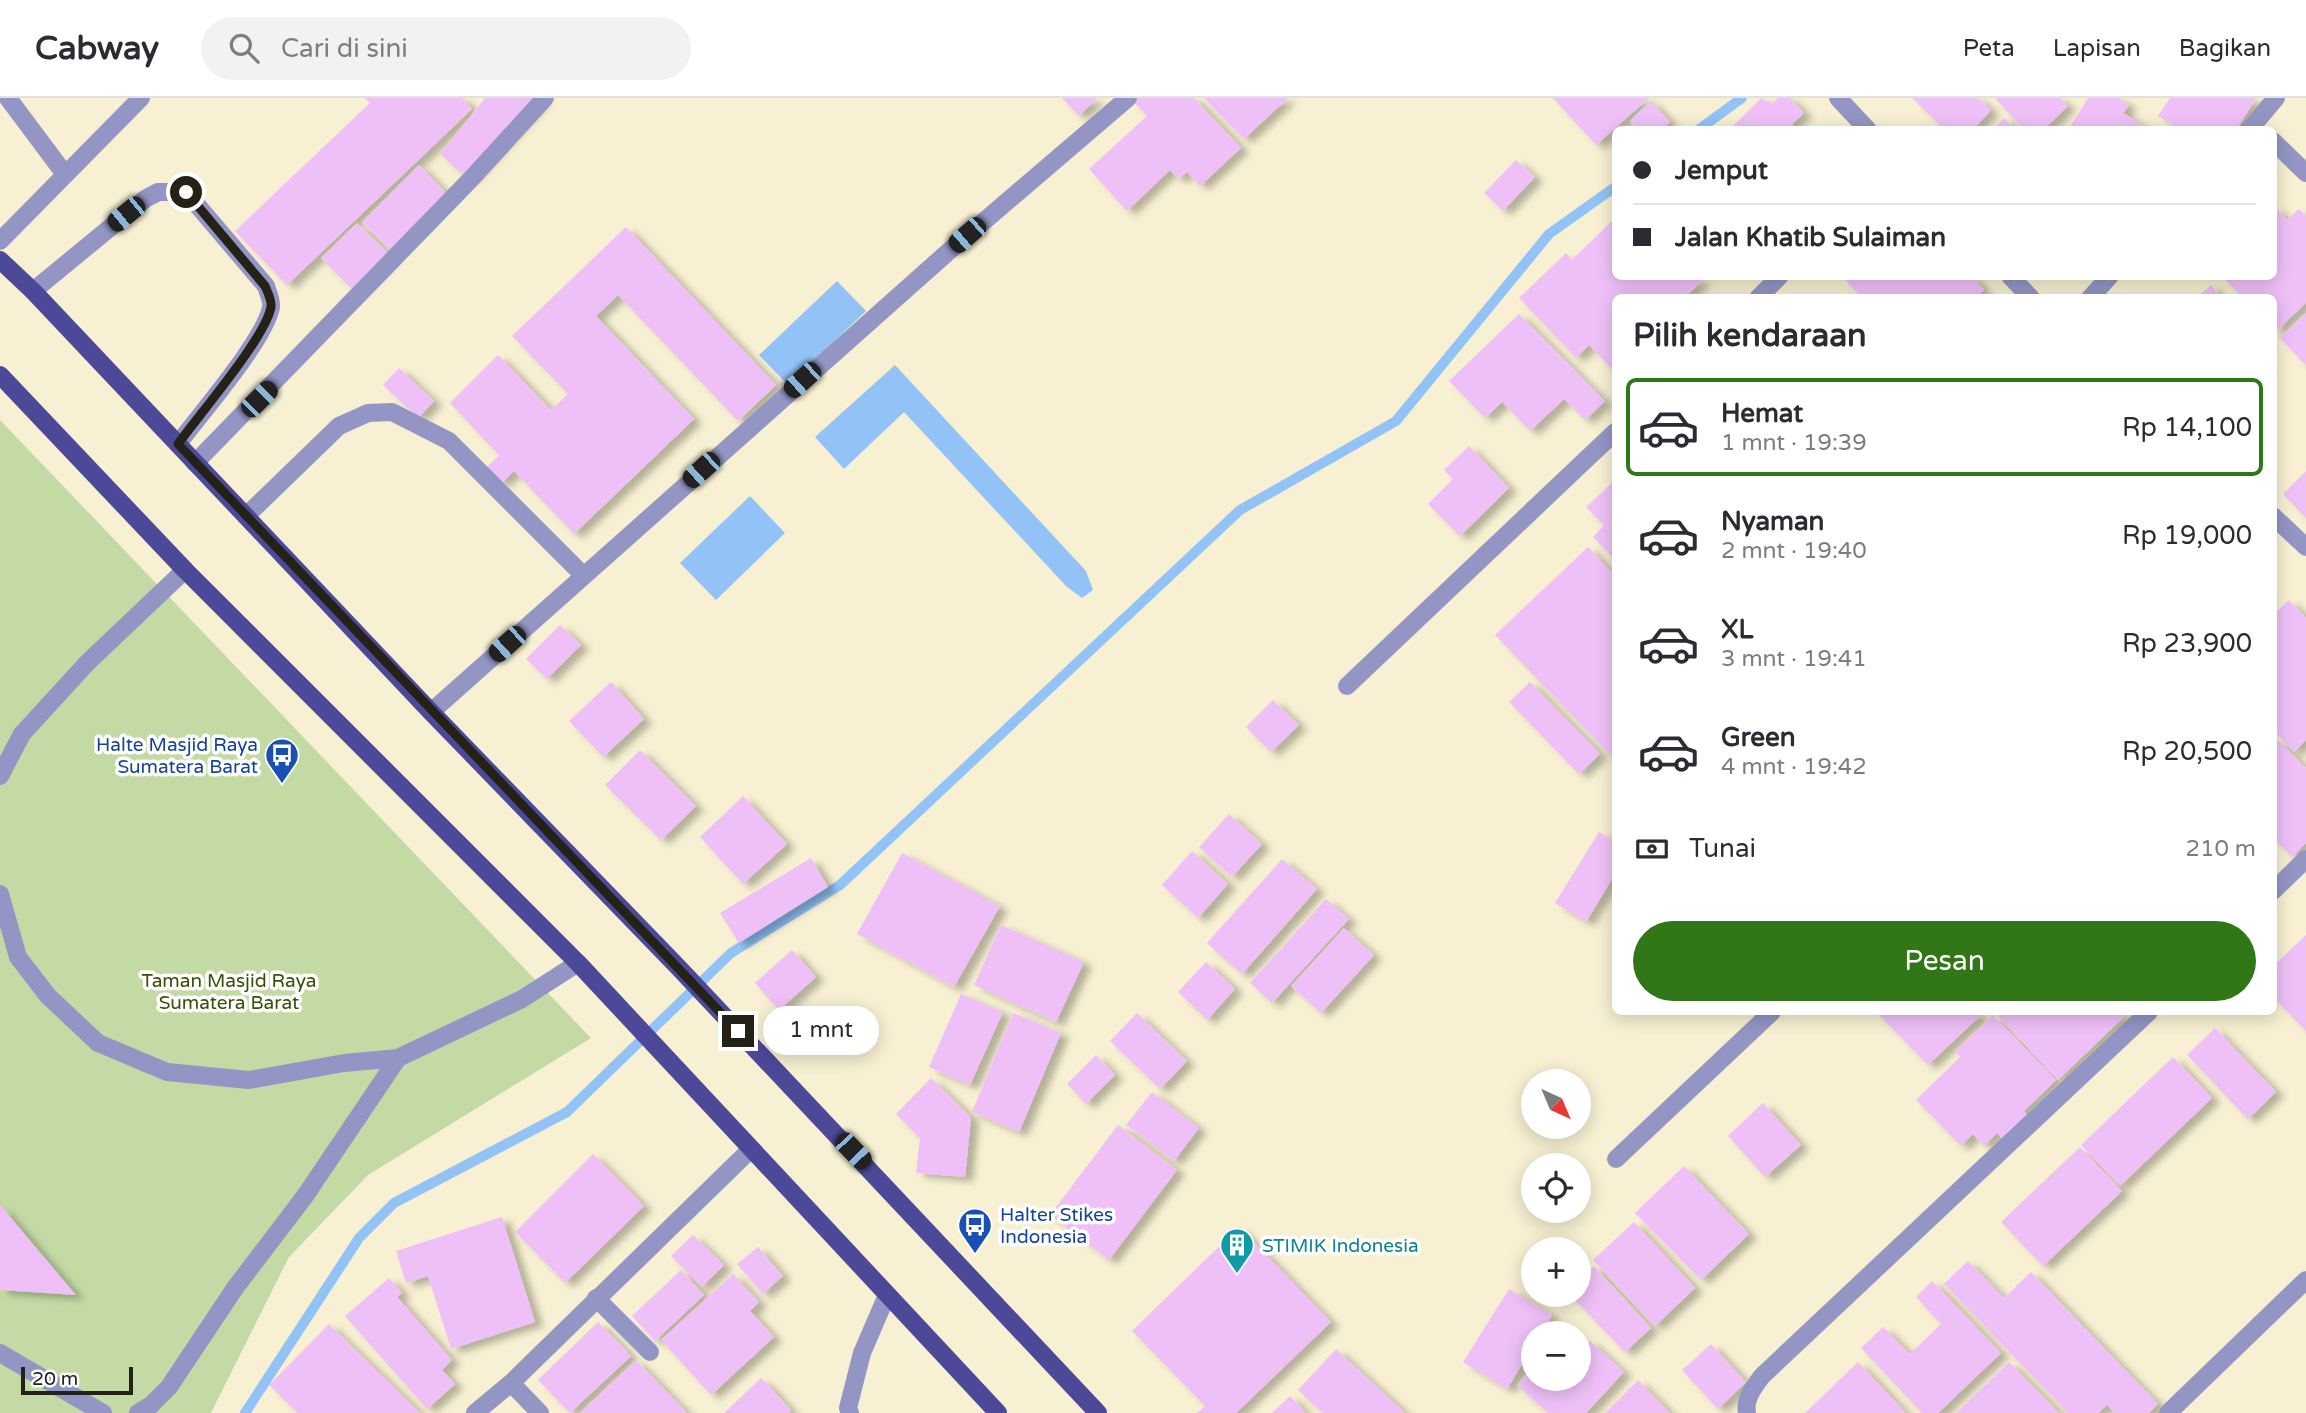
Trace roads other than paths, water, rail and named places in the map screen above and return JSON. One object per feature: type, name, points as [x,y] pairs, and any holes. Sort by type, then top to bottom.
[{"type":"main road","points":[[0,260],[33,291],[431,712],[678,967],[1098,1413]]},
{"type":"main road","points":[[0,375],[185,570],[578,963],[998,1413]]},
{"type":"street","points":[[8,98],[64,173]]},
{"type":"street","points":[[0,241],[64,173],[141,98]]},
{"type":"street","points":[[195,463],[453,199],[545,98]]},
{"type":"street","points":[[431,712],[937,261],[1128,98]]},
{"type":"street","points":[[1838,98],[1864,126]]},
{"type":"street","points":[[2256,126],[2276,98]]},
{"type":"street","points":[[2277,145],[2306,173]]},
{"type":"street","points":[[33,291],[145,199],[158,192],[186,192],[265,286],[272,305],[252,344],[178,444]]},
{"type":"street","points":[[1762,294],[1776,280]]},
{"type":"street","points":[[2014,280],[2027,294]]},
{"type":"street","points":[[2094,294],[2106,280]]},
{"type":"street","points":[[246,516],[339,426],[368,413],[392,412],[449,441],[583,575]]},
{"type":"street","points":[[1347,685],[1612,435]]},
{"type":"street","points":[[2277,525],[2306,547]]},
{"type":"street","points":[[0,776],[22,734],[87,663],[185,570]]},
{"type":"street","points":[[2277,887],[2306,859]]},
{"type":"street","points":[[0,894],[18,957],[48,996],[98,1043],[167,1072],[250,1080],[344,1063],[398,1058],[522,999],[578,963]]},
{"type":"street","points":[[1616,1159],[1769,1015]]},
{"type":"street","points":[[1747,1413],[1745,1408],[1751,1390],[1762,1376],[2146,1015]]},
{"type":"street","points":[[138,1413],[151,1405],[169,1387],[398,1058]]},
{"type":"street","points":[[475,1413],[511,1383],[751,1149]]},
{"type":"street","points":[[2168,1413],[2306,1280]]},
{"type":"street","points":[[850,1413],[848,1408],[862,1353],[887,1295]]},
{"type":"street","points":[[596,1298],[650,1352]]},
{"type":"street","points":[[0,1353],[103,1413]]},
{"type":"street","points":[[511,1383],[540,1413]]},
{"type":"water","points":[[837,281],[866,311],[788,385],[759,355]]},
{"type":"water","points":[[895,365],[1086,571],[1093,590],[1082,598],[1066,586],[904,412],[844,469],[815,437]]},
{"type":"water","points":[[750,496],[785,533],[716,600],[680,563]]},
{"type":"waterway","points":[[1704,126],[1742,98]]},
{"type":"waterway","points":[[245,1413],[359,1238],[394,1203],[567,1112],[731,953],[840,885],[1240,510],[1396,421],[1549,234],[1612,189]]},
{"type":"place","name":"Halte Masjid Raya Sumatera Barat","points":[[282,785]]},
{"type":"place","name":"Halter Stikes Indonesia","points":[[975,1255]]},
{"type":"place","name":"STIMIK Indonesia","points":[[1237,1275]]},
{"type":"park label","name":"Taman Masjid Raya Sumatera Barat","points":[[229,991]]}]
